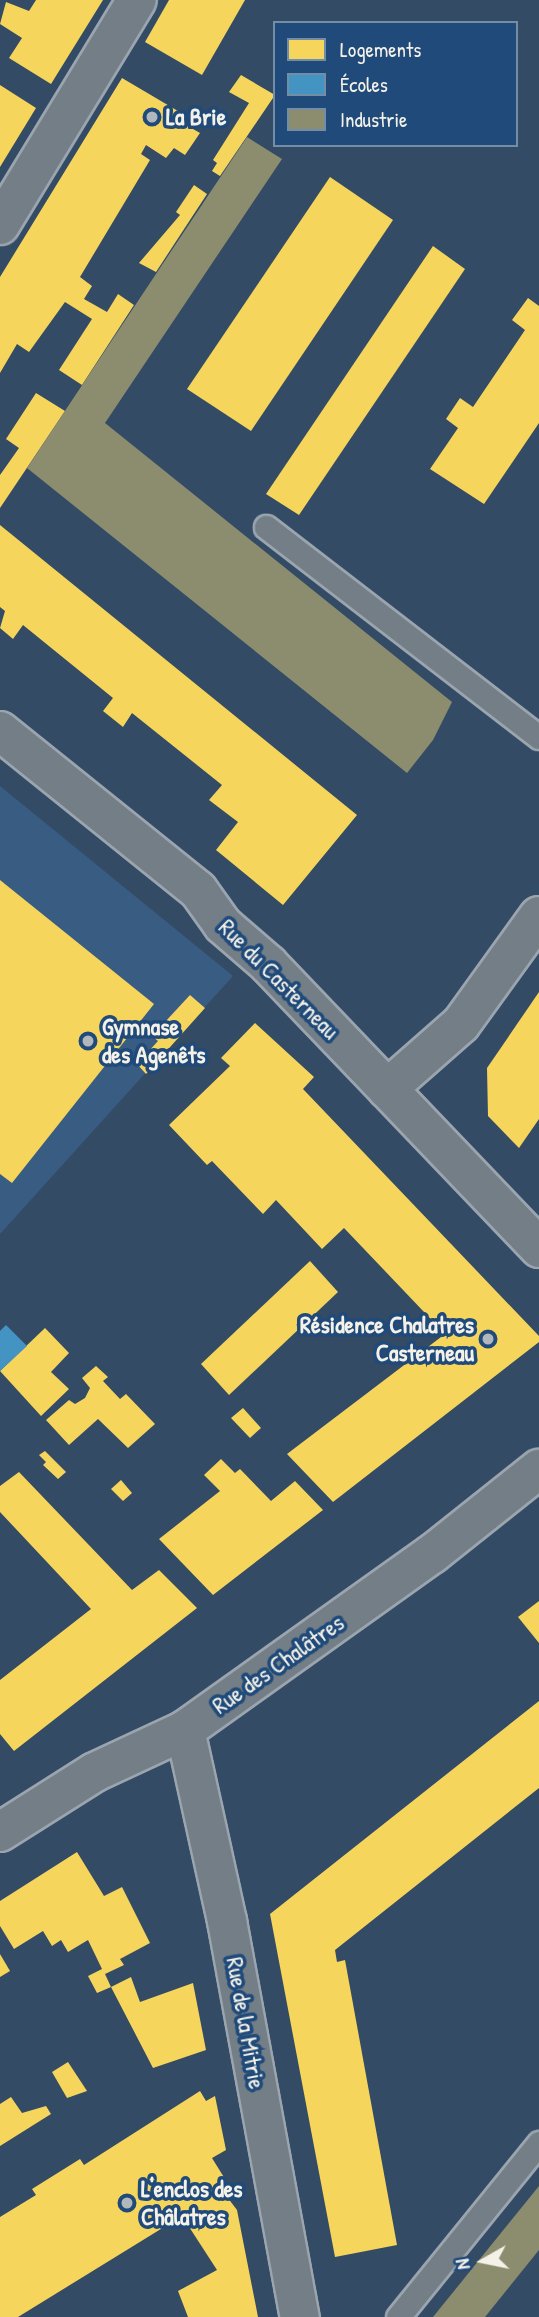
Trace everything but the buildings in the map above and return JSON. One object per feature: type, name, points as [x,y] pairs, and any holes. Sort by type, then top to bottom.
[{"type":"street","points":[[0,225],[137,0]]},
{"type":"street","name":"Rue du Casterneau","points":[[0,731],[198,890],[223,925],[268,964],[539,1248]]},
{"type":"street","points":[[387,1089],[461,1024],[539,916]]},
{"type":"street","name":"Rue des Chalâtres","points":[[0,1832],[95,1772],[186,1730],[432,1554],[539,1469]]},
{"type":"street","name":"Rue de la Mitrie","points":[[186,1730],[227,1921],[300,2317]]},
{"type":"lane","points":[[266,527],[539,737]]},
{"type":"lane","points":[[398,2317],[539,2143]]},
{"type":"shaded area","name":"Gymnase des Agenêts","points":[[0,786],[233,976],[0,1234]]},
{"type":"place","name":"La Brie","points":[[152,117]]},
{"type":"place","name":"Gymnase des Agenêts","points":[[88,1041]]},
{"type":"place","name":"Résidence Chalatres Casterneau","points":[[488,1339]]},
{"type":"place","name":"L'enclos des Châlatres","points":[[127,2203]]}]
